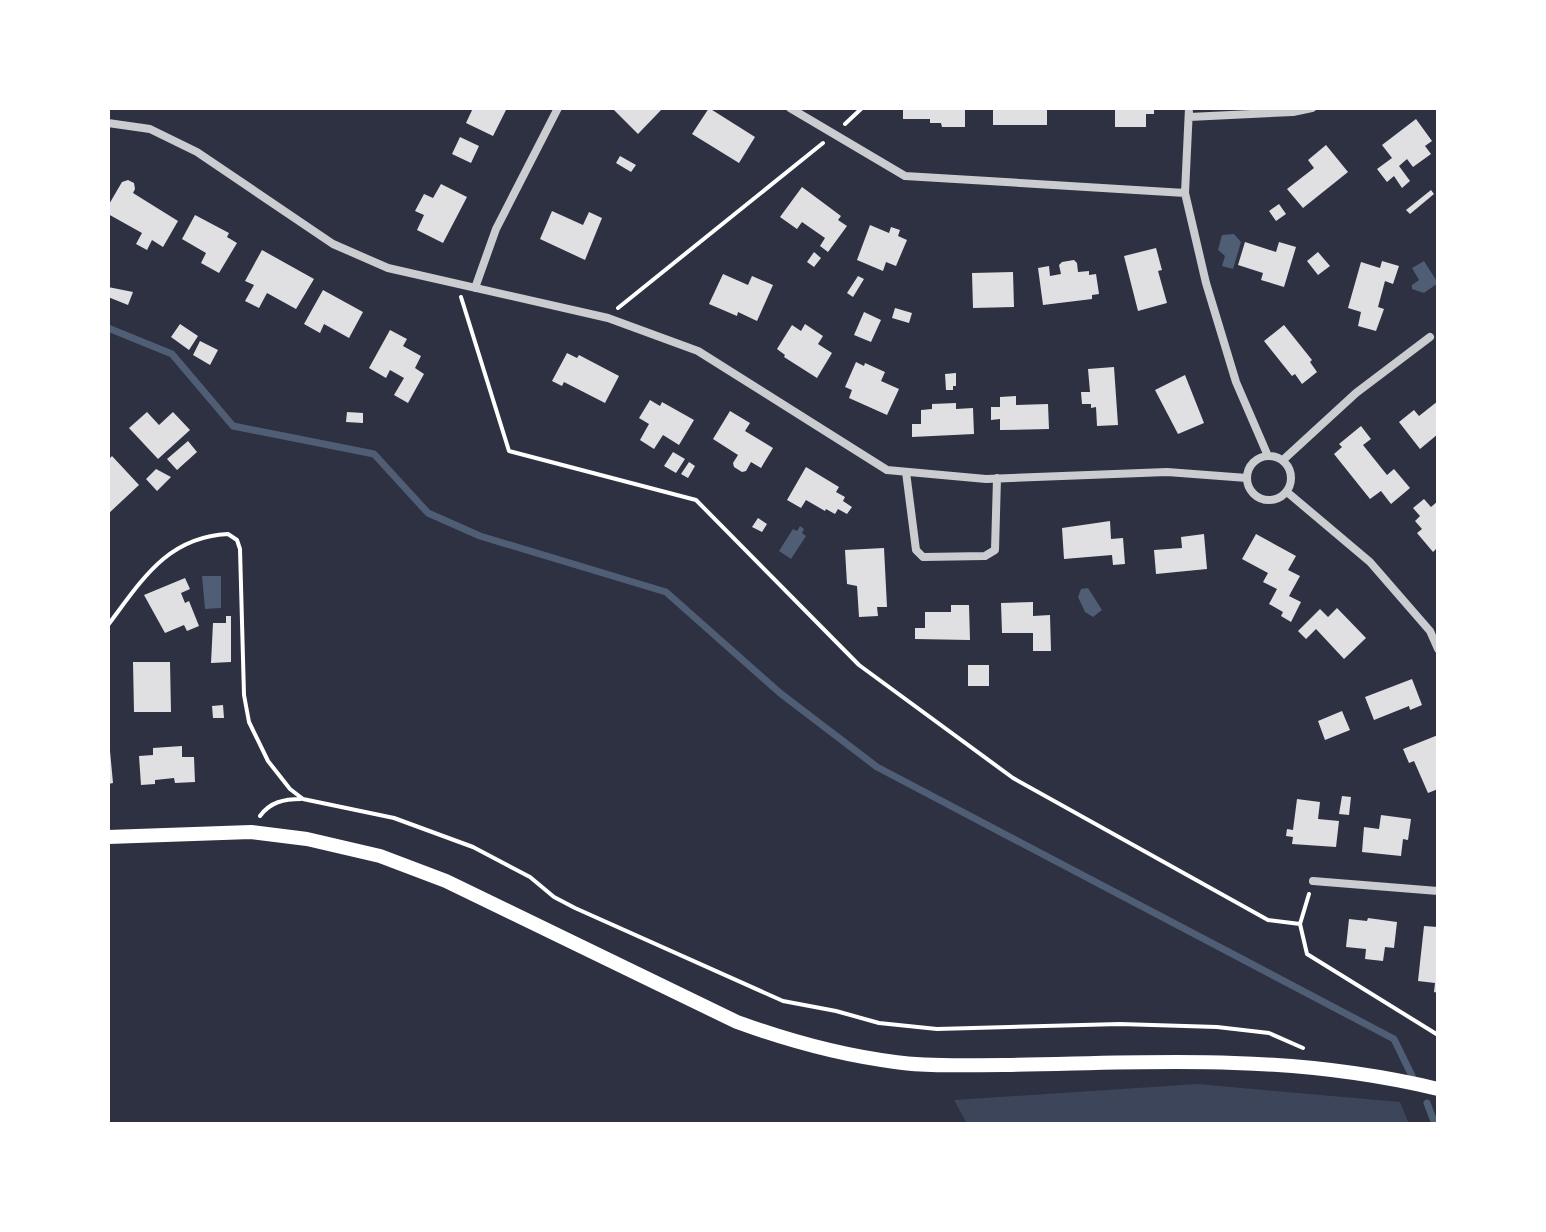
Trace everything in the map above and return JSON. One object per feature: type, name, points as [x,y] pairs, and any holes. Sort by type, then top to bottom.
[{"type":"main road","points":[[108,837],[251,832],[307,839],[380,856],[446,881],[737,1022],[787,1041],[850,1056],[899,1063],[947,1065],[1233,1063],[1326,1068],[1438,1089]]},
{"type":"street","points":[[475,288],[496,229],[558,108]]},
{"type":"street","points":[[790,108],[905,176],[1185,193]]},
{"type":"street","points":[[1268,456],[1236,382],[1206,283],[1185,193],[1189,112],[1293,112],[1312,108]]},
{"type":"street","points":[[108,123],[150,129],[197,152],[333,244],[388,268],[608,318],[698,351],[887,470],[997,478],[1167,472],[1247,478]]},
{"type":"street","points":[[1283,460],[1356,393],[1430,337]]},
{"type":"street","points":[[1268,456],[1283,460],[1292,479],[1287,492],[1276,500],[1262,500],[1251,491],[1247,478],[1256,460],[1268,456]]},
{"type":"street","points":[[906,472],[916,550],[923,557],[932,558],[985,556],[995,550],[997,478]]},
{"type":"street","points":[[1287,492],[1370,562],[1430,631],[1438,649]]},
{"type":"street","points":[[1313,881],[1438,891]]},
{"type":"path","points":[[608,318],[634,293],[833,135],[862,108]]},
{"type":"path","points":[[457,284],[509,451],[696,500],[859,665],[1013,778],[1268,920],[1300,924]]},
{"type":"path","points":[[108,625],[169,553],[189,541],[213,535],[228,534],[237,540],[241,560],[244,695],[249,722],[278,776],[303,799]]},
{"type":"path","points":[[251,832],[265,809],[287,799],[303,799],[394,818],[473,847],[530,877],[554,897],[575,908],[737,982],[807,1008],[836,1011],[879,1023],[937,1029],[1120,1024],[1217,1027],[1269,1033],[1304,1049],[1326,1068]]},
{"type":"path","points":[[1313,881],[1300,924],[1307,954],[1438,1035]]},
{"type":"shaded area","points":[[1234,234],[1241,242],[1233,269],[1222,266],[1225,256],[1218,250],[1222,235]]},
{"type":"shaded area","points":[[1424,261],[1438,283],[1424,293],[1412,289],[1412,285],[1419,280],[1412,268]]},
{"type":"shaded area","points":[[800,526],[806,536],[791,559],[779,551],[793,529],[797,531]]},
{"type":"shaded area","points":[[202,576],[221,576],[221,608],[205,609]]},
{"type":"shaded area","points":[[1088,588],[1102,610],[1093,617],[1085,612],[1078,597],[1081,589]]},
{"type":"shaded area","points":[[1197,1084],[1400,1102],[1409,1124],[967,1124],[954,1100]]},
{"type":"building","points":[[473,108],[507,108],[493,136],[466,123]]},
{"type":"building","points":[[612,108],[663,108],[638,134]]},
{"type":"building","points":[[709,108],[755,137],[739,163],[692,134]]},
{"type":"building","points":[[903,108],[965,108],[965,127],[942,127],[941,123],[930,123],[930,119],[903,119]]},
{"type":"building","points":[[993,108],[1047,108],[1047,125],[993,125]]},
{"type":"building","points":[[1115,108],[1154,108],[1154,114],[1146,114],[1146,127],[1115,127]]},
{"type":"building","points":[[1416,119],[1432,141],[1425,146],[1431,154],[1413,167],[1407,159],[1399,166],[1410,181],[1402,188],[1394,176],[1387,182],[1377,169],[1392,158],[1382,145]]},
{"type":"building","points":[[460,137],[479,146],[471,163],[452,154]]},
{"type":"building","points":[[1326,145],[1348,172],[1303,208],[1287,189],[1314,168],[1308,160]]},
{"type":"building","points":[[620,156],[636,165],[631,172],[616,163]]},
{"type":"building","points":[[128,180],[134,183],[133,193],[178,221],[163,247],[152,240],[147,250],[136,244],[142,233],[108,214],[108,206],[122,182]]},
{"type":"building","points":[[441,184],[467,197],[443,243],[417,230],[424,215],[415,211],[424,194],[433,198]]},
{"type":"building","points":[[802,187],[841,216],[838,220],[847,226],[828,252],[820,246],[825,238],[802,222],[797,229],[780,217]]},
{"type":"building","points":[[1431,190],[1434,194],[1410,214],[1406,210]]},
{"type":"building","points":[[1279,204],[1286,214],[1276,221],[1269,211]]},
{"type":"building","points":[[552,211],[583,225],[589,212],[602,218],[585,260],[540,239]]},
{"type":"building","points":[[195,215],[229,233],[227,237],[237,243],[219,273],[201,263],[206,253],[182,239]]},
{"type":"building","points":[[870,225],[889,233],[891,227],[900,230],[898,236],[907,240],[896,266],[886,262],[883,271],[857,260]]},
{"type":"building","points":[[1245,242],[1276,252],[1279,242],[1296,247],[1284,287],[1261,280],[1263,273],[1238,265]]},
{"type":"building","points":[[1156,248],[1162,270],[1158,271],[1167,303],[1138,311],[1124,256]]},
{"type":"building","points":[[262,250],[314,279],[296,309],[267,293],[259,308],[245,301],[254,285],[245,281]]},
{"type":"building","points":[[814,252],[821,258],[814,267],[807,262]]},
{"type":"building","points":[[1318,252],[1330,266],[1318,275],[1307,261]]},
{"type":"building","points":[[1074,260],[1078,272],[1096,274],[1099,294],[1092,295],[1092,299],[1043,305],[1038,268],[1049,266],[1050,276],[1061,274],[1059,265]]},
{"type":"building","points":[[1382,261],[1399,266],[1393,284],[1385,281],[1378,307],[1384,309],[1376,331],[1358,326],[1361,312],[1348,308],[1361,262],[1380,268]]},
{"type":"building","points":[[1013,272],[1014,307],[973,308],[972,273]]},
{"type":"building","points":[[723,274],[748,285],[752,276],[773,285],[757,321],[709,304]]},
{"type":"building","points":[[858,276],[864,279],[853,297],[847,293]]},
{"type":"building","points":[[108,287],[133,292],[128,305],[108,297]]},
{"type":"building","points":[[323,290],[363,312],[349,338],[324,324],[320,333],[304,324]]},
{"type":"building","points":[[895,308],[912,313],[909,323],[892,318]]},
{"type":"building","points":[[864,312],[881,320],[871,342],[854,335]]},
{"type":"building","points":[[180,324],[198,336],[189,350],[171,337]]},
{"type":"building","points":[[805,324],[823,336],[818,344],[832,353],[817,378],[777,349],[792,325],[801,331]]},
{"type":"building","points":[[1284,325],[1312,360],[1310,362],[1317,372],[1302,384],[1264,341]]},
{"type":"building","points":[[390,330],[407,339],[403,346],[421,356],[415,368],[424,374],[408,403],[394,395],[404,378],[390,370],[386,378],[369,368]]},
{"type":"building","points":[[200,341],[218,350],[210,365],[193,355]]},
{"type":"building","points":[[567,353],[577,358],[579,355],[619,376],[605,403],[564,382],[562,386],[552,381]]},
{"type":"building","points":[[856,362],[885,372],[881,381],[899,389],[887,415],[849,398],[852,390],[845,387]]},
{"type":"building","points":[[1114,367],[1118,425],[1097,426],[1096,407],[1082,404],[1081,392],[1090,392],[1088,369]]},
{"type":"building","points":[[956,373],[956,386],[953,390],[946,390],[945,374]]},
{"type":"building","points":[[1185,375],[1204,423],[1178,434],[1155,390]]},
{"type":"building","points":[[1016,396],[1016,405],[1048,404],[1049,429],[1000,430],[1000,419],[991,420],[991,407],[1000,407],[1000,397]]},
{"type":"building","points":[[650,400],[660,406],[662,402],[694,420],[679,445],[663,435],[654,449],[640,440],[649,424],[639,418]]},
{"type":"building","points":[[1438,401],[1438,434],[1420,449],[1399,422],[1414,410],[1419,416]]},
{"type":"building","points":[[956,403],[956,409],[973,408],[974,434],[912,437],[912,424],[921,424],[921,410],[932,409],[932,404]]},
{"type":"building","points":[[730,411],[750,423],[745,431],[773,448],[761,468],[751,462],[742,472],[733,463],[738,455],[713,439]]},
{"type":"building","points":[[147,412],[159,425],[173,412],[190,430],[158,459],[129,428]]},
{"type":"building","points":[[347,412],[363,413],[363,423],[346,422]]},
{"type":"building","points":[[1361,426],[1371,439],[1363,445],[1387,475],[1394,469],[1410,488],[1391,504],[1381,491],[1370,499],[1334,454],[1342,447],[1339,444]]},
{"type":"building","points":[[188,441],[197,452],[177,470],[167,459]]},
{"type":"building","points":[[673,452],[685,459],[676,473],[664,466]]},
{"type":"building","points":[[112,456],[139,485],[108,514],[108,460]]},
{"type":"building","points":[[689,462],[695,466],[688,478],[681,474]]},
{"type":"building","points":[[806,467],[839,487],[836,492],[845,497],[843,501],[852,507],[847,514],[838,509],[835,514],[825,511],[806,500],[801,508],[787,500]]},
{"type":"building","points":[[156,469],[171,477],[157,491],[146,479]]},
{"type":"building","points":[[1424,499],[1431,507],[1438,501],[1438,552],[1436,549],[1433,552],[1417,533],[1422,529],[1415,521],[1420,516],[1413,508]]},
{"type":"building","points":[[758,518],[767,524],[762,532],[752,527]]},
{"type":"building","points":[[1110,521],[1111,539],[1123,538],[1125,564],[1113,565],[1112,555],[1064,559],[1062,528]]},
{"type":"building","points":[[1204,534],[1207,569],[1156,574],[1154,550],[1182,548],[1181,537]]},
{"type":"building","points":[[1256,534],[1296,556],[1288,570],[1300,576],[1289,596],[1301,602],[1291,622],[1281,616],[1283,612],[1269,604],[1277,589],[1263,582],[1268,573],[1242,559]]},
{"type":"building","points":[[884,548],[887,607],[877,607],[878,616],[859,617],[857,586],[847,584],[845,550]]},
{"type":"building","points":[[185,578],[190,589],[181,593],[185,603],[189,601],[199,626],[187,631],[184,625],[165,633],[144,595]]},
{"type":"building","points":[[1033,602],[1033,616],[1050,615],[1051,651],[1033,651],[1033,633],[1002,633],[1001,603]]},
{"type":"building","points":[[951,605],[969,605],[970,640],[915,639],[915,628],[925,628],[925,612],[951,612]]},
{"type":"building","points":[[1337,608],[1366,638],[1344,659],[1316,629],[1306,639],[1298,631],[1320,609],[1328,617]]},
{"type":"building","points":[[226,616],[231,616],[231,662],[211,663],[213,623],[226,623]]},
{"type":"building","points":[[133,662],[170,662],[171,712],[134,712]]},
{"type":"building","points":[[968,665],[989,665],[989,686],[968,686]]},
{"type":"building","points":[[1412,679],[1422,705],[1410,710],[1409,706],[1374,720],[1365,697]]},
{"type":"building","points":[[223,705],[224,718],[213,718],[212,706]]},
{"type":"building","points":[[1342,711],[1350,730],[1325,740],[1318,721]]},
{"type":"building","points":[[1438,735],[1438,789],[1428,793],[1414,761],[1409,763],[1403,749]]},
{"type":"building","points":[[182,746],[182,757],[194,757],[195,782],[175,783],[174,778],[141,785],[139,756],[153,755],[153,748]]},
{"type":"building","points":[[108,751],[113,783],[108,784]]},
{"type":"building","points":[[1342,796],[1351,797],[1349,815],[1339,814]]},
{"type":"building","points":[[1297,799],[1320,802],[1318,819],[1339,821],[1336,847],[1292,844],[1293,837],[1286,836],[1287,829],[1293,830]]},
{"type":"building","points":[[1381,815],[1411,819],[1408,840],[1403,839],[1401,856],[1362,852],[1364,827],[1379,829]]},
{"type":"building","points":[[1368,918],[1397,922],[1394,948],[1385,947],[1383,961],[1365,959],[1366,949],[1346,947],[1349,919],[1367,921]]},
{"type":"building","points":[[1424,926],[1438,927],[1438,993],[1434,992],[1435,983],[1418,981]]},
{"type":"waterway","points":[[108,328],[172,354],[233,426],[374,454],[428,513],[480,536],[666,592],[780,693],[877,767],[1394,1039],[1413,1078]]},
{"type":"waterway","points":[[1427,1103],[1435,1124]]}]
